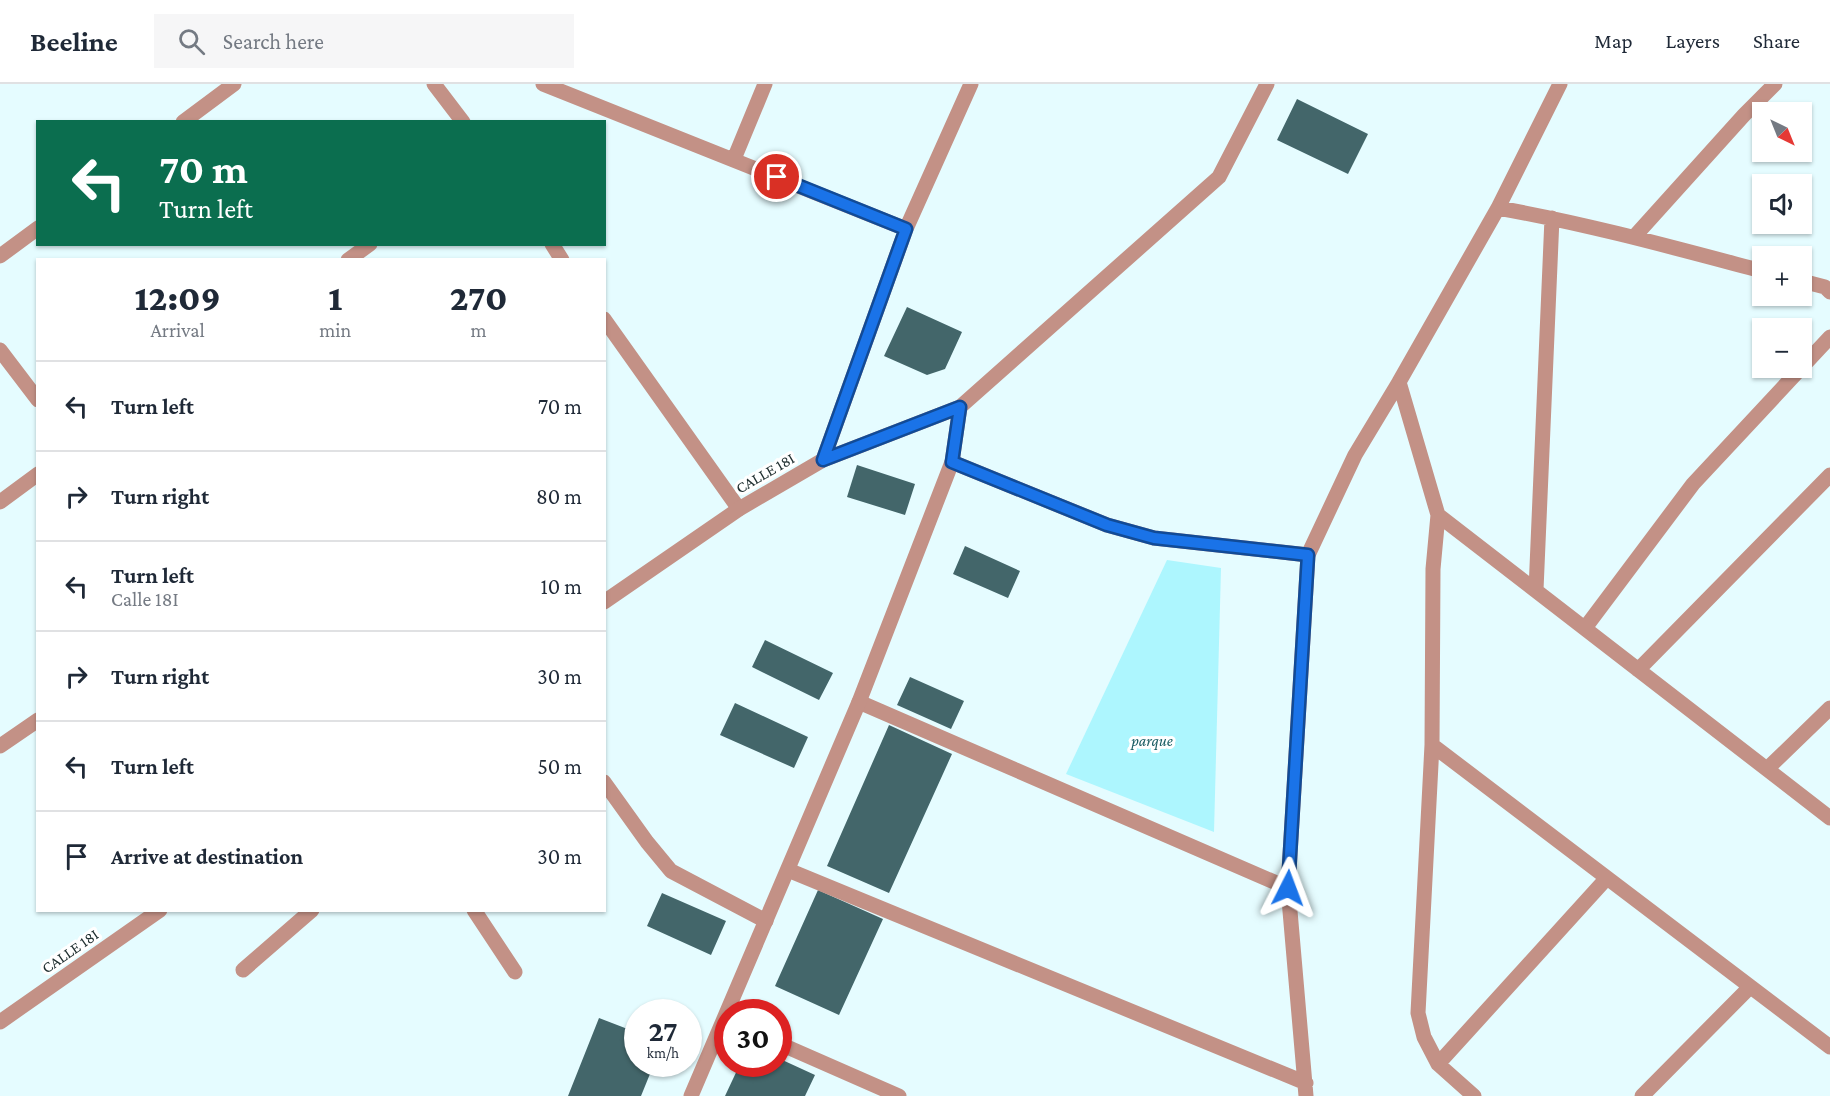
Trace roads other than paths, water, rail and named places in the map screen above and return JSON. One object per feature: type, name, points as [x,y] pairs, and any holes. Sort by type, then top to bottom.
[{"type":"street","points":[[186,120],[234,84]]},
{"type":"street","points":[[434,84],[461,120]]},
{"type":"street","points":[[543,84],[570,89],[906,229]]},
{"type":"street","points":[[734,159],[765,84]]},
{"type":"street","points":[[823,460],[906,229],[971,84]]},
{"type":"street","points":[[734,999],[859,702],[952,462],[960,407],[1219,177],[1267,84]]},
{"type":"street","points":[[788,870],[1306,1089],[1288,888],[1308,555],[1355,455],[1498,208],[1560,84]]},
{"type":"street","points":[[1634,237],[1744,114],[1775,84]]},
{"type":"street","points":[[1498,208],[1634,237],[1752,268]]},
{"type":"street","points":[[1536,590],[1552,218]]},
{"type":"street","points":[[0,256],[36,229]]},
{"type":"street","points":[[351,258],[367,246]]},
{"type":"street","points":[[1812,284],[1825,287],[1830,292]]},
{"type":"street","points":[[606,321],[739,509]]},
{"type":"street","points":[[1585,628],[1693,484],[1830,337]]},
{"type":"street","points":[[0,350],[36,397]]},
{"type":"street","points":[[1399,382],[1438,515],[1433,569],[1432,746],[1418,1013],[1424,1037],[1438,1064],[1474,1096]]},
{"type":"street","name":"CALLE 18I","points":[[606,601],[739,509],[823,460],[960,407]]},
{"type":"street","points":[[952,462],[1107,525],[1154,538],[1308,555]]},
{"type":"street","points":[[0,502],[36,475]]},
{"type":"street","points":[[1638,670],[1830,475]]},
{"type":"street","points":[[1438,515],[1830,818]]},
{"type":"street","points":[[859,702],[1288,888]]},
{"type":"street","points":[[1767,769],[1830,708]]},
{"type":"street","points":[[0,746],[36,721]]},
{"type":"street","points":[[1432,746],[1830,1047]]},
{"type":"street","points":[[606,785],[646,842],[671,871],[766,921]]},
{"type":"street","points":[[1438,1064],[1606,879]]},
{"type":"street","name":"CALLE 18I","points":[[0,1022],[157,912]]},
{"type":"street","points":[[243,970],[310,912]]},
{"type":"street","points":[[475,912],[515,972]]},
{"type":"street","points":[[1642,1096],[1750,987]]},
{"type":"street","points":[[692,1096],[714,1047]]},
{"type":"street","points":[[792,1049],[899,1096]]},
{"type":"park label","name":"parque","points":[[1152,740]]}]
